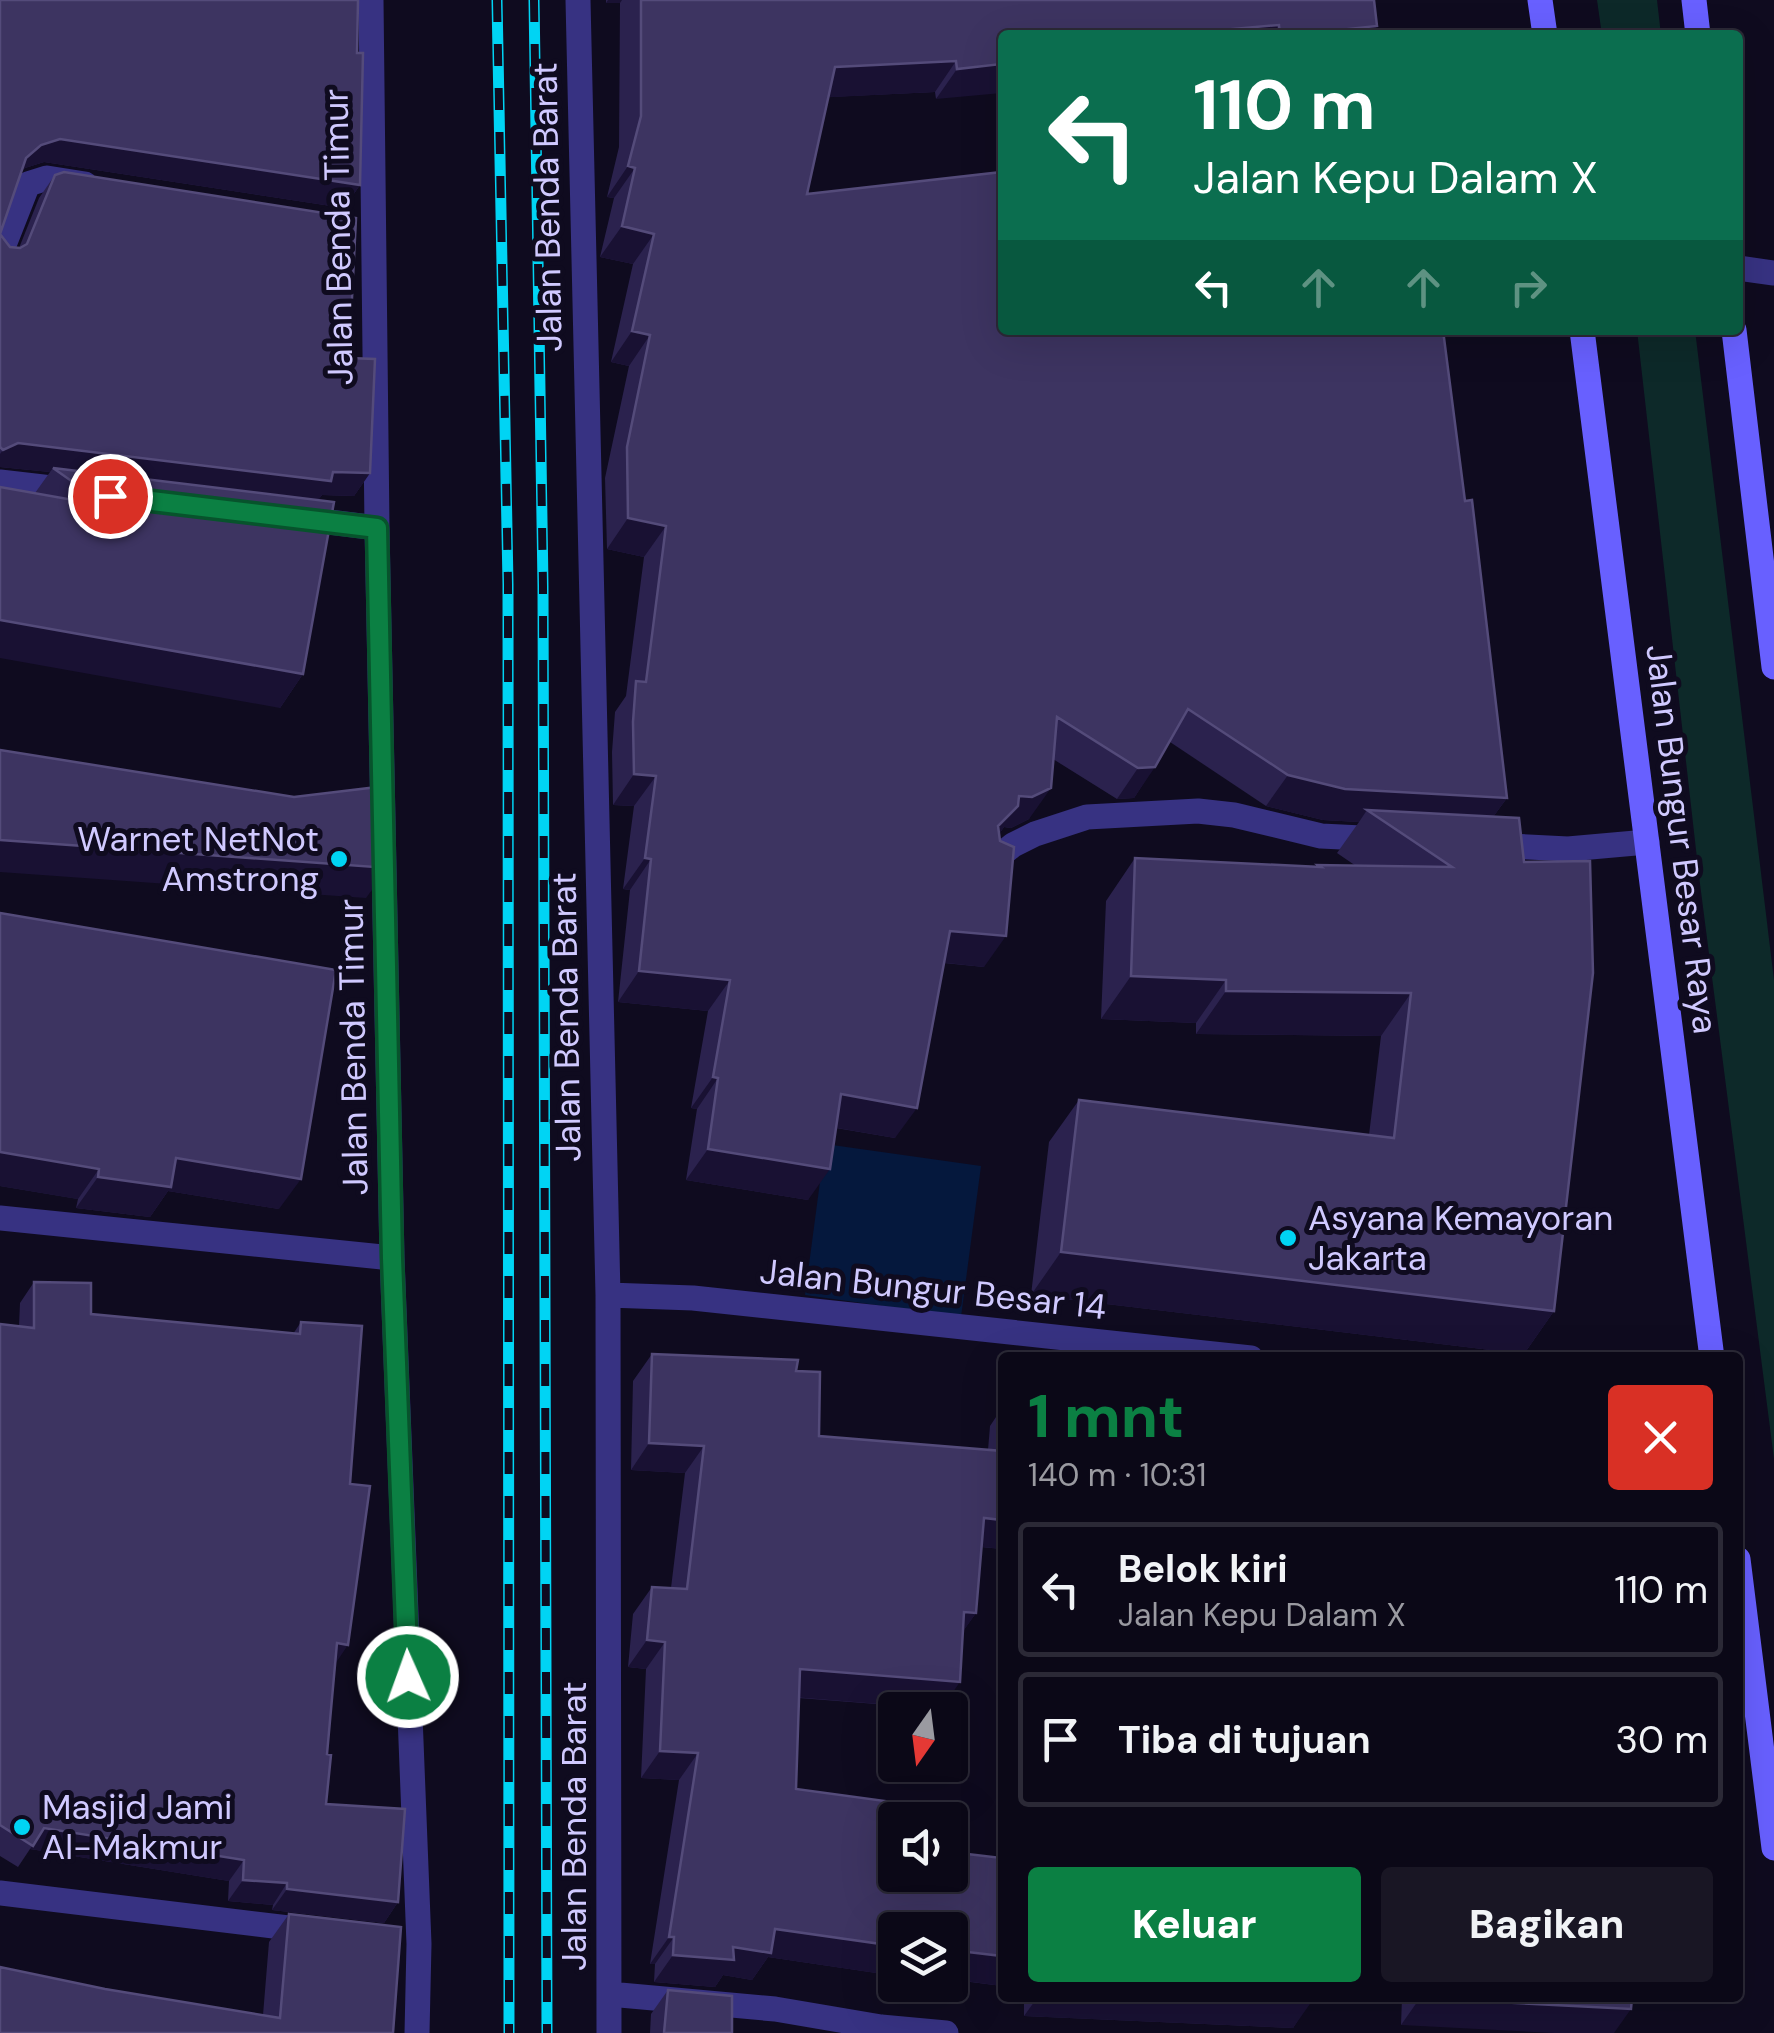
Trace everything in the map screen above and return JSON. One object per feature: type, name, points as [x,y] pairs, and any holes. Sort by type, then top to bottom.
[{"type":"main road","points":[[1540,0],[1544,30]]},
{"type":"main road","points":[[1694,0],[1697,30]]},
{"type":"main road","name":"Jalan Bungur Besar Raya","points":[[1583,335],[1711,1352]]},
{"type":"main road","points":[[1735,335],[1774,666]]},
{"type":"main road","points":[[1743,1599],[1774,1848]]},
{"type":"street","name":"Jalan Benda Timur","points":[[371,0],[364,230],[377,528],[410,1943],[418,2033]]},
{"type":"street","name":"Jalan Benda Barat","points":[[578,0],[608,1295],[609,2033]]},
{"type":"street","points":[[0,255],[28,184],[46,178],[102,186]]},
{"type":"street","points":[[1743,269],[1774,274]]},
{"type":"street","points":[[0,482],[98,494]]},
{"type":"street","points":[[273,516],[377,528]]},
{"type":"street","points":[[992,862],[1012,844],[1087,817],[1180,812],[1234,815],[1322,836],[1416,841]]},
{"type":"street","points":[[1473,844],[1568,849],[1647,842]]},
{"type":"street","points":[[0,1218],[392,1258]]},
{"type":"street","name":"Jalan Bungur Besar 14","points":[[608,1295],[692,1298],[1194,1352]]},
{"type":"street","points":[[0,1893],[330,1933]]},
{"type":"street","points":[[610,1994],[774,2009],[880,2027],[946,2033]]},
{"type":"green space","points":[[1597,0],[1657,0],[1660,30],[1601,30]]},
{"type":"green space","points":[[1638,335],[1696,335],[1774,980],[1774,1459],[1699,876]]},
{"type":"water","points":[[825,1144],[981,1166],[961,1317],[805,1295]]},
{"type":"building","points":[[0,0],[358,0],[357,53],[363,53],[360,185],[60,139],[41,145],[26,158],[0,234]]},
{"type":"building","points":[[641,0],[1374,0],[1377,26],[1339,30],[1280,30],[1279,25],[1222,30],[998,30],[998,64],[957,69],[956,61],[835,67],[807,194],[998,172],[998,335],[1444,335],[1465,501],[1472,500],[1507,798],[1345,789],[1288,775],[1188,709],[1155,767],[1138,768],[1057,717],[1051,788],[1032,797],[1019,796],[1018,806],[998,826],[1000,841],[1014,847],[1006,936],[950,931],[917,1108],[841,1094],[830,1169],[708,1149],[718,1078],[713,1077],[730,980],[639,971],[651,859],[645,858],[656,776],[634,774],[633,722],[636,681],[646,682],[666,526],[628,518],[627,447],[650,335],[632,331],[654,234],[622,226],[635,168],[628,166],[641,116]]},
{"type":"building","points":[[64,172],[356,218],[349,358],[375,359],[370,473],[333,472],[331,481],[18,443],[3,450],[0,234],[10,247],[27,244],[55,175]]},
{"type":"building","points":[[53,468],[334,502],[303,674],[0,620],[0,487],[107,506]]},
{"type":"building","points":[[0,750],[294,797],[386,786],[388,868],[0,840]]},
{"type":"building","points":[[1367,810],[1519,818],[1524,862],[1590,861],[1593,973],[1554,1311],[1061,1252],[1079,1100],[1394,1138],[1411,993],[1226,991],[1226,980],[1131,976],[1135,858],[1321,867],[1318,865],[1452,867]]},
{"type":"building","points":[[0,913],[336,970],[301,1179],[176,1158],[171,1187],[98,1177],[99,1169],[0,1152]]},
{"type":"building","points":[[34,1282],[91,1283],[91,1314],[300,1334],[301,1322],[362,1326],[350,1484],[370,1486],[348,1645],[337,1643],[326,1804],[405,1809],[398,1902],[287,1889],[287,1883],[243,1880],[244,1860],[44,1828],[33,1846],[0,1825],[0,1324],[34,1328]]},
{"type":"building","points":[[652,1354],[798,1360],[796,1371],[820,1372],[819,1436],[998,1451],[998,1520],[984,1518],[976,1613],[964,1612],[960,1682],[800,1669],[796,1789],[892,1802],[878,1802],[878,1892],[968,1892],[968,1854],[998,1858],[998,1956],[968,1952],[968,1912],[878,1912],[878,1944],[775,1929],[771,1953],[733,1947],[734,1960],[673,1955],[674,1937],[669,1937],[698,1753],[660,1751],[665,1642],[647,1640],[652,1587],[687,1589],[704,1446],[649,1443]]},
{"type":"building","points":[[289,1914],[401,1927],[393,2033],[0,2033],[0,1967],[280,2018]]},
{"type":"building","points":[[668,1990],[732,1996],[732,2033],[664,2033]]},
{"type":"building","points":[[1497,2002],[1632,2002],[1631,2009]]},
{"type":"railway","points":[[497,0],[508,584],[509,2033]]},
{"type":"railway","points":[[534,0],[543,586],[547,2033]]},
{"type":"place","name":"Warnet NetNot Amstrong","points":[[339,859]]},
{"type":"place","name":"Asyana Kemayoran Jakarta","points":[[1288,1238]]},
{"type":"place","name":"Masjid Jami Al-Makmur","points":[[22,1827]]},
{"type":"route","points":[[110,496],[377,528],[392,1258],[408,1677]]}]
